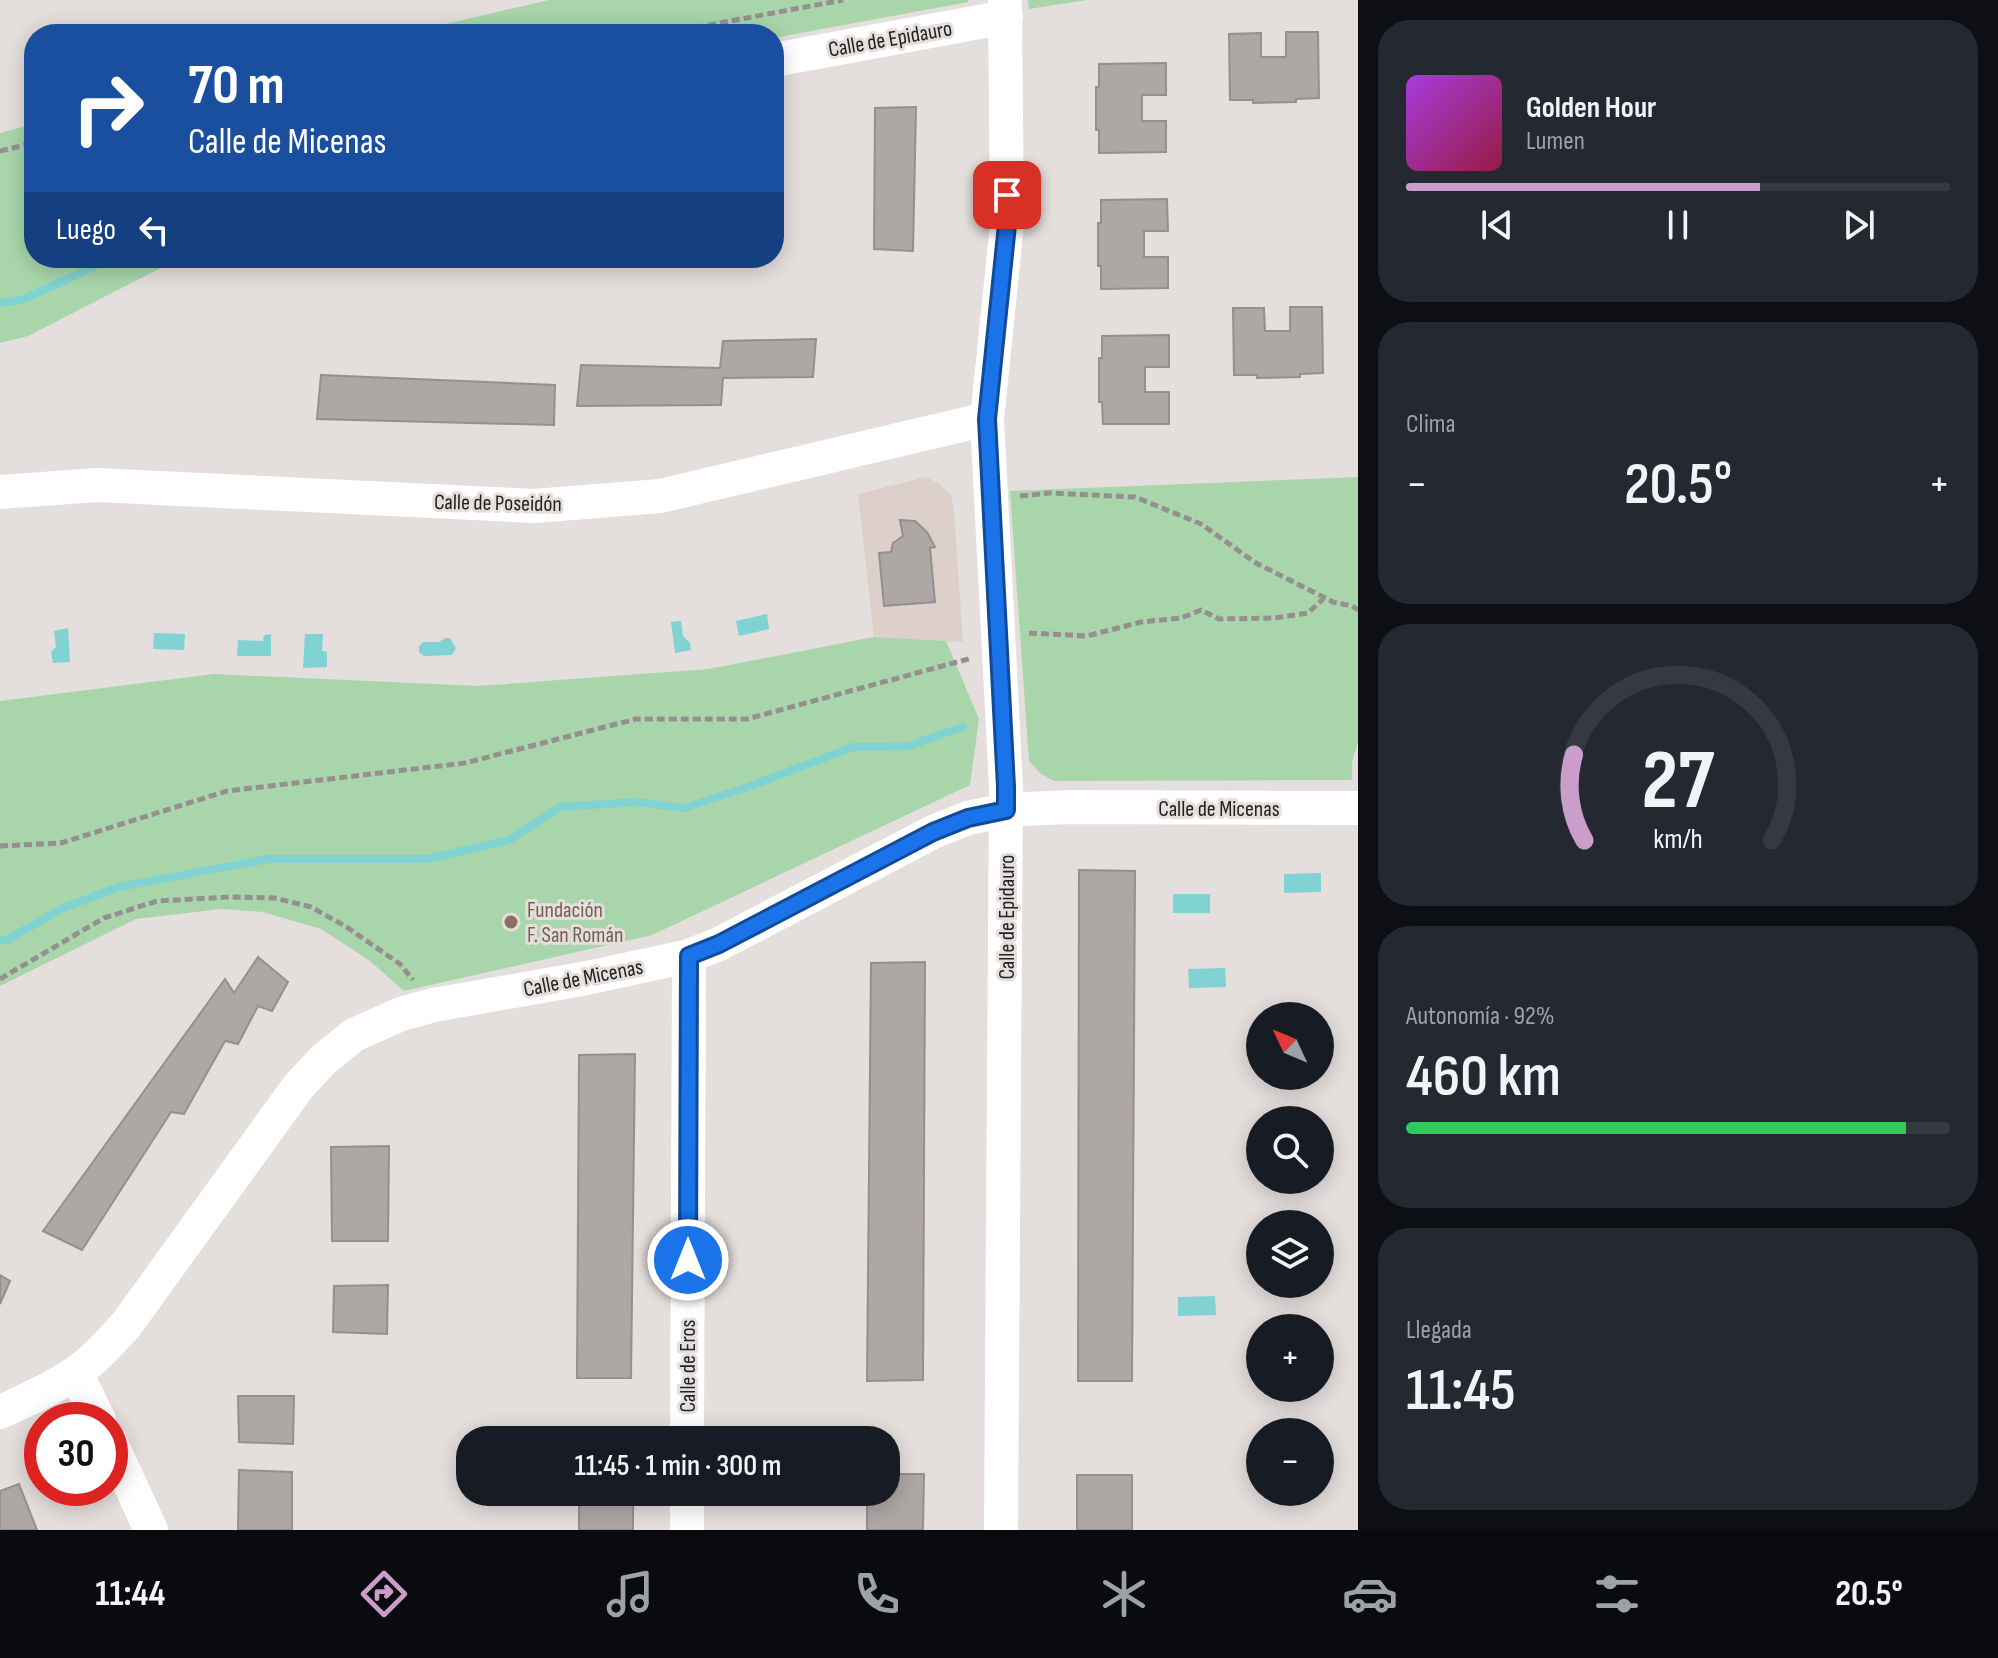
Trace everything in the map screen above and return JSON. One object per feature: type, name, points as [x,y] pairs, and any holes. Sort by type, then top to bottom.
[{"type":"street","name":"Calle de Epidauro","points":[[784,58],[1006,9],[1007,225],[987,419],[1006,810],[1001,1530]]},
{"type":"street","name":"Calle de Poseidón","points":[[0,492],[97,485],[534,506],[660,496],[987,419]]},
{"type":"street","name":"Calle de Micenas","points":[[0,1412],[76,1373],[126,1325],[298,1087],[323,1060],[354,1035],[401,1014],[689,956],[719,944],[933,832],[968,818],[1006,810],[1068,807],[1358,808]]},
{"type":"street","name":"Calle de Eros","points":[[687,1426],[689,956]]},
{"type":"street","points":[[76,1373],[90,1402]]},
{"type":"street","points":[[128,1480],[151,1530]]},
{"type":"street","points":[[687,1506],[687,1530]]},
{"type":"path","points":[[716,24],[843,0]]},
{"type":"path","points":[[0,151],[24,145]]},
{"type":"path","points":[[991,499],[1050,493],[1135,497],[1201,524],[1256,563],[1324,598],[1358,610]]},
{"type":"path","points":[[0,846],[61,843],[227,791],[465,763],[636,719],[747,719],[999,641],[1087,636],[1141,622],[1181,618],[1201,610],[1219,619],[1274,618],[1308,613],[1324,598]]},
{"type":"path","points":[[0,979],[104,918],[157,901],[275,898],[311,907],[345,926],[400,964],[434,1005]]},
{"type":"shaded area","points":[[926,477],[940,484],[951,496],[963,642],[874,637],[858,494]]},
{"type":"green space","points":[[549,0],[968,0],[784,36],[784,24],[445,24]]},
{"type":"green space","points":[[1028,0],[1087,0],[1029,9]]},
{"type":"green space","points":[[24,127],[24,268],[161,268],[28,336],[0,343],[0,133]]},
{"type":"green space","points":[[1358,477],[1358,742],[1352,762],[1352,780],[1054,781],[1040,773],[1029,761],[1010,491]]},
{"type":"green space","points":[[874,637],[946,641],[979,719],[970,785],[652,935],[404,991],[370,961],[321,929],[263,912],[221,909],[136,919],[0,986],[0,701],[214,674],[478,686],[709,669]]},
{"type":"water","points":[[767,614],[769,629],[739,636],[736,621]]},
{"type":"water","points":[[681,621],[683,636],[690,643],[691,650],[675,653],[671,622]]},
{"type":"water","points":[[68,628],[70,662],[53,663],[51,652],[56,647],[54,631]]},
{"type":"water","points":[[154,633],[185,634],[184,650],[153,649]]},
{"type":"water","points":[[271,634],[271,656],[237,656],[238,640],[263,641],[264,635]]},
{"type":"water","points":[[305,634],[323,634],[322,651],[327,652],[327,667],[303,668]]},
{"type":"water","points":[[450,638],[456,648],[452,655],[424,656],[419,652],[423,642],[439,642]]},
{"type":"water","points":[[1321,873],[1321,892],[1284,893],[1284,874]]},
{"type":"water","points":[[1173,894],[1210,894],[1210,913],[1173,913]]},
{"type":"water","points":[[1225,968],[1226,987],[1189,988],[1188,969]]},
{"type":"water","points":[[1215,1296],[1216,1315],[1178,1316],[1178,1297]]},
{"type":"building","points":[[1286,32],[1318,32],[1319,98],[1253,103],[1253,100],[1230,100],[1229,34],[1261,33],[1261,57],[1286,57]]},
{"type":"building","points":[[1166,63],[1166,95],[1142,95],[1142,121],[1166,121],[1166,152],[1099,153],[1096,87],[1099,87],[1099,64]]},
{"type":"building","points":[[916,107],[913,251],[874,249],[875,108]]},
{"type":"building","points":[[1167,199],[1168,231],[1144,231],[1144,257],[1168,257],[1168,288],[1101,289],[1098,223],[1101,223],[1101,200]]},
{"type":"building","points":[[1290,307],[1322,307],[1323,373],[1257,378],[1257,375],[1234,375],[1233,308],[1264,308],[1265,331],[1290,331]]},
{"type":"building","points":[[1169,335],[1169,367],[1145,367],[1145,392],[1169,392],[1169,424],[1103,424],[1102,402],[1099,402],[1102,336]]},
{"type":"building","points":[[816,339],[813,377],[723,378],[721,405],[577,406],[581,365],[720,368],[723,341]]},
{"type":"building","points":[[321,375],[555,385],[554,425],[317,419]]},
{"type":"building","points":[[900,520],[915,521],[927,532],[935,547],[930,548],[935,602],[884,606],[879,553],[891,552],[893,543],[903,536]]},
{"type":"building","points":[[1079,870],[1135,871],[1132,1381],[1078,1381]]},
{"type":"building","points":[[258,957],[288,982],[272,1011],[258,1006],[238,1044],[225,1041],[184,1114],[171,1112],[82,1250],[43,1231],[225,979],[234,993]]},
{"type":"building","points":[[925,962],[923,1380],[867,1381],[871,963]]},
{"type":"building","points":[[635,1054],[631,1378],[577,1378],[579,1055]]},
{"type":"building","points":[[389,1146],[388,1241],[332,1241],[331,1147]]},
{"type":"building","points":[[0,1275],[10,1281],[0,1304]]},
{"type":"building","points":[[388,1285],[387,1334],[333,1332],[334,1286]]},
{"type":"building","points":[[238,1396],[294,1396],[293,1444],[239,1442]]},
{"type":"building","points":[[239,1470],[292,1472],[292,1530],[238,1530]]},
{"type":"building","points":[[900,1474],[924,1474],[923,1530],[867,1530],[867,1506],[900,1506]]},
{"type":"building","points":[[1077,1475],[1132,1475],[1132,1530],[1077,1530]]},
{"type":"building","points":[[19,1484],[24,1506],[28,1506],[37,1530],[0,1530],[0,1491]]},
{"type":"building","points":[[579,1506],[633,1506],[633,1530],[579,1530]]},
{"type":"waterway","points":[[0,303],[24,299],[91,268]]},
{"type":"waterway","points":[[0,941],[63,908],[119,887],[268,859],[427,859],[509,840],[560,807],[637,802],[684,808],[853,747],[908,746],[963,727]]},
{"type":"place","name":"Fundación F. San Román","points":[[511,922]]},
{"type":"route","points":[[688,1260],[689,956],[719,944],[933,832],[968,818],[1006,810],[987,419],[1007,225],[1007,195]]}]
